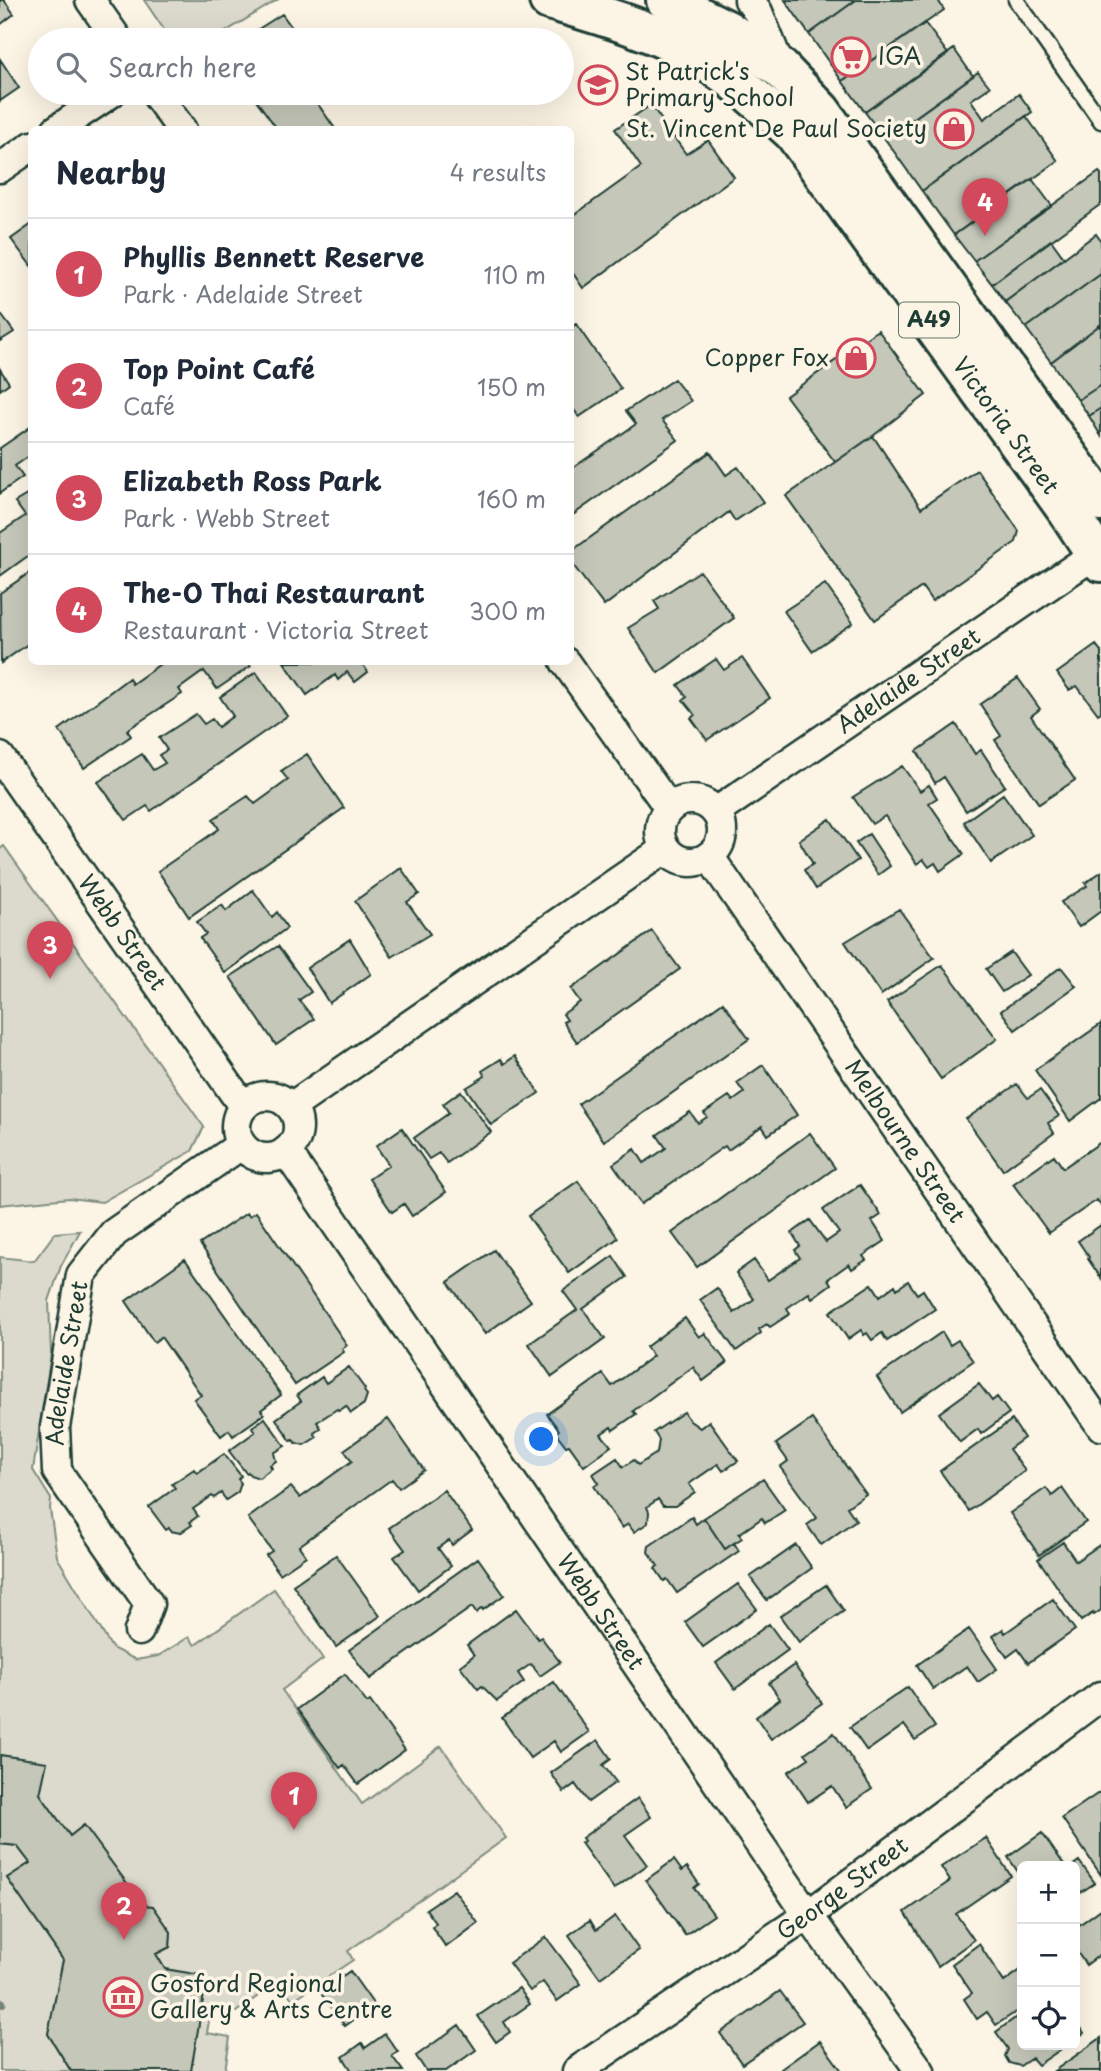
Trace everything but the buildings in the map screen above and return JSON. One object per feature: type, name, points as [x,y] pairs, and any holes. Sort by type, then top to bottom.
[{"type":"highway","name":"Victoria Street","points":[[549,0],[645,30],[706,61],[753,96],[794,134],[1099,555]]},
{"type":"highway","name":"A49","points":[[666,0],[727,30],[781,69]]},
{"type":"highway","name":"Victoria Street","points":[[781,69],[821,111],[1101,502]]},
{"type":"street","points":[[90,0],[110,28]]},
{"type":"street","name":"Victoria Street","points":[[749,0],[758,12],[781,69]]},
{"type":"street","points":[[62,126],[93,105]]},
{"type":"street","points":[[164,105],[179,126]]},
{"type":"street","points":[[0,168],[28,149]]},
{"type":"street","name":"Adelaide Street","points":[[716,812],[1099,555]]},
{"type":"street","points":[[567,665],[669,808]]},
{"type":"street","name":"Webb Street","points":[[0,757],[243,1106]]},
{"type":"street","points":[[688,799],[698,800],[716,812],[721,821],[721,841],[709,856],[701,861],[691,862],[672,856],[665,849],[659,832],[660,823],[669,808],[688,799]]},
{"type":"street","points":[[291,1107],[665,849]]},
{"type":"street","name":"Melbourne Street","points":[[709,856],[1101,1426]]},
{"type":"street","points":[[268,1095],[285,1101],[291,1107],[298,1125],[297,1135],[286,1151],[267,1158],[257,1156],[241,1145],[236,1135],[236,1125],[243,1106],[250,1100],[268,1095]]},
{"type":"street","name":"Adelaide Street","points":[[139,1631],[149,1604],[57,1471],[55,1427],[81,1275],[114,1233],[241,1145]]},
{"type":"street","name":"Webb Street","points":[[286,1151],[808,1914],[920,2071]]},
{"type":"street","name":"George Street","points":[[578,2071],[808,1914],[1101,1696]]},
{"type":"lane","points":[[1016,0],[1101,121]]},
{"type":"shaded area","points":[[144,0],[277,0],[232,28],[163,28]]},
{"type":"shaded area","points":[[4,846],[204,1127],[192,1151],[102,1202],[69,1198],[0,1205],[0,849]]},
{"type":"shaded area","points":[[80,1231],[61,1266],[49,1301],[51,1354],[33,1470],[51,1499],[57,1557],[112,1648],[136,1660],[158,1656],[189,1637],[195,1645],[274,1589],[323,1659],[282,1690],[362,1804],[441,1746],[506,1838],[348,1951],[353,1960],[293,2000],[279,1981],[236,2012],[211,2008],[207,2033],[230,2037],[225,2071],[191,2071],[165,1969],[156,1954],[170,1947],[171,1932],[153,1907],[143,1905],[84,1826],[70,1836],[40,1794],[46,1762],[0,1755],[0,1257],[34,1261],[55,1233]]},
{"type":"shaded area","points":[[0,1844],[17,1846],[30,1863],[7,1878],[63,1960],[48,2034],[71,2071],[0,2071]]},
{"type":"place","name":"IGA","points":[[851,57]]},
{"type":"place","name":"St Patrick's Primary School","points":[[598,85]]},
{"type":"place","name":"St. Vincent De Paul Society","points":[[954,129]]},
{"type":"place","name":"The-O Thai Restaurant","points":[[985,236]]},
{"type":"place","name":"Copper Fox","points":[[856,358]]},
{"type":"place","name":"Elizabeth Ross Park","points":[[50,979]]},
{"type":"place","name":"Phyllis Bennett Reserve","points":[[294,1830]]},
{"type":"place","name":"Top Point Café","points":[[124,1940]]},
{"type":"place","name":"Gosford Regional Gallery & Arts Centre","points":[[123,1997]]}]
